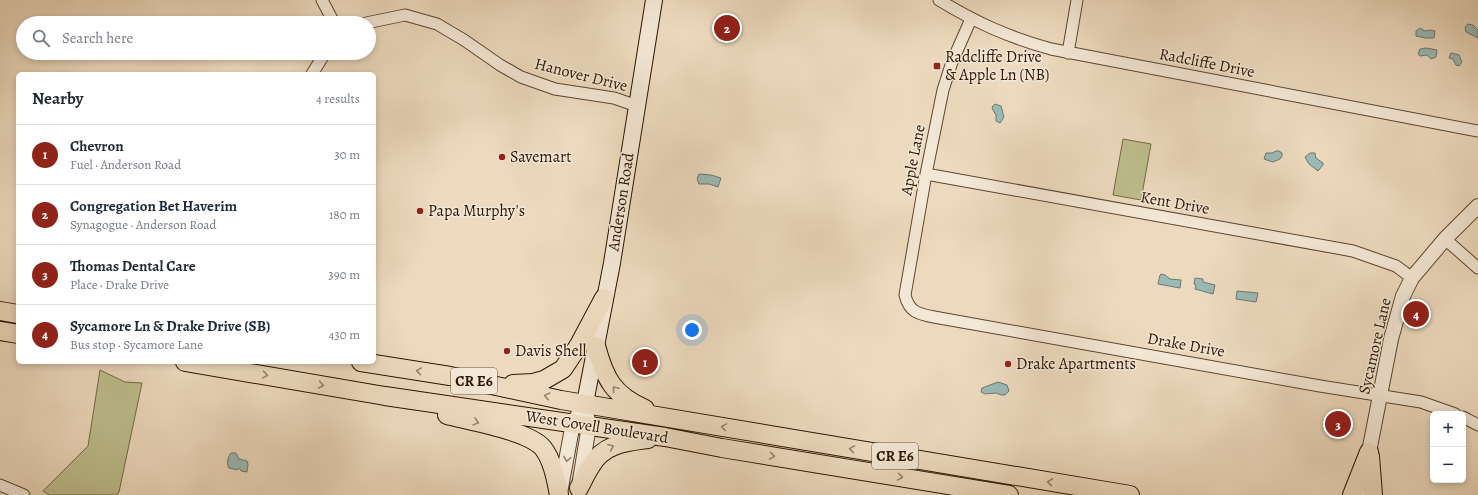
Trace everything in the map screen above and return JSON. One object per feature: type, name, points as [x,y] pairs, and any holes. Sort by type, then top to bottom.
[{"type":"main road","name":"Anderson Road","points":[[585,403],[604,298],[612,263],[654,0]]},
{"type":"main road","points":[[495,385],[533,383],[544,380],[563,369],[579,345],[604,298]]},
{"type":"main road","points":[[0,311],[16,314]]},
{"type":"main road","points":[[0,331],[16,334]]},
{"type":"main road","points":[[596,346],[603,370],[617,392],[638,406],[660,416]]},
{"type":"main road","name":"West Covell Boulevard","points":[[197,364],[385,396],[664,437],[722,448],[1008,495]]},
{"type":"main road","name":"West Covell Boulevard","points":[[373,364],[495,385],[561,400],[1130,495]]},
{"type":"main road","points":[[385,396],[443,414],[528,437],[537,442],[545,452],[556,478],[560,495]]},
{"type":"main road","points":[[579,492],[591,465],[604,450],[624,443],[664,437]]},
{"type":"main road","points":[[1352,495],[1369,452]]},
{"type":"main road","points":[[1369,452],[1374,495]]},
{"type":"street","points":[[322,0],[330,16]]},
{"type":"street","name":"Radcliffe Drive","points":[[939,0],[971,19],[1022,41],[1068,53],[1478,130]]},
{"type":"street","points":[[1068,53],[1076,0]]},
{"type":"street","name":"Hanover Drive","points":[[376,21],[405,15],[437,24],[521,77],[555,89],[614,98],[637,106]]},
{"type":"street","name":"Apple Lane","points":[[911,309],[905,295],[926,174],[943,90],[952,62],[971,19]]},
{"type":"street","points":[[313,72],[321,60]]},
{"type":"street","name":"Kent Drive","points":[[926,174],[1353,251],[1396,266],[1412,278]]},
{"type":"street","name":"Sycamore Lane","points":[[1362,495],[1369,452],[1396,319],[1403,296],[1412,278],[1445,240],[1478,206]]},
{"type":"street","points":[[1445,240],[1478,268]]},
{"type":"street","name":"Drake Drive","points":[[911,309],[920,315],[1422,402],[1447,411]]},
{"type":"street","name":"Anderson Road","points":[[560,495],[581,425],[585,403]]},
{"type":"street","points":[[1466,419],[1478,426]]},
{"type":"street","name":"Anderson Road","points":[[579,492],[581,425]]},
{"type":"street","points":[[0,485],[24,495]]},
{"type":"green space","points":[[1123,139],[1151,144],[1141,200],[1113,195]]},
{"type":"green space","points":[[100,370],[125,382],[142,383],[119,492],[117,495],[49,495],[43,491],[88,446]]},
{"type":"water","points":[[1468,24],[1473,25],[1478,30],[1478,38],[1466,32],[1465,27]]},
{"type":"water","points":[[1420,28],[1425,31],[1435,31],[1434,38],[1416,36],[1416,31]]},
{"type":"water","points":[[1426,48],[1437,50],[1436,57],[1431,59],[1427,55],[1420,56],[1418,54],[1420,49]]},
{"type":"water","points":[[1451,53],[1459,55],[1462,62],[1459,66],[1456,65],[1453,59],[1449,58]]},
{"type":"water","points":[[995,104],[1001,106],[1004,117],[1000,123],[996,121],[996,115],[992,107]]},
{"type":"water","points":[[1276,151],[1282,153],[1280,159],[1273,162],[1264,159],[1266,153]]},
{"type":"water","points":[[1310,153],[1315,153],[1316,158],[1323,163],[1318,171],[1309,164],[1305,157]]},
{"type":"water","points":[[699,174],[721,178],[718,187],[709,184],[699,184],[697,179]]},
{"type":"water","points":[[1161,274],[1170,279],[1181,280],[1180,288],[1158,284]]},
{"type":"water","points":[[1195,278],[1203,279],[1203,282],[1215,285],[1213,294],[1195,289]]},
{"type":"water","points":[[1237,291],[1258,293],[1256,302],[1236,299]]},
{"type":"water","points":[[998,382],[1007,385],[1009,391],[1005,395],[996,393],[985,394],[981,392],[982,388]]},
{"type":"water","points":[[231,453],[236,453],[239,459],[247,461],[247,472],[241,471],[239,468],[237,470],[229,468],[228,460]]},
{"type":"place","name":"Congregation Bet Haverim","points":[[727,28]]},
{"type":"place","name":"Radcliffe Drive & Apple Ln (NB)","points":[[937,66]]},
{"type":"place","name":"Savemart","points":[[502,157]]},
{"type":"place","name":"Papa Murphy's","points":[[420,211]]},
{"type":"place","name":"Sycamore Ln & Drake Drive (SB)","points":[[1416,314]]},
{"type":"place","name":"Davis Shell","points":[[507,351]]},
{"type":"place","name":"Chevron","points":[[645,362]]},
{"type":"place","name":"Drake Apartments","points":[[1008,364]]},
{"type":"place","name":"Thomas Dental Care","points":[[1338,424]]}]
